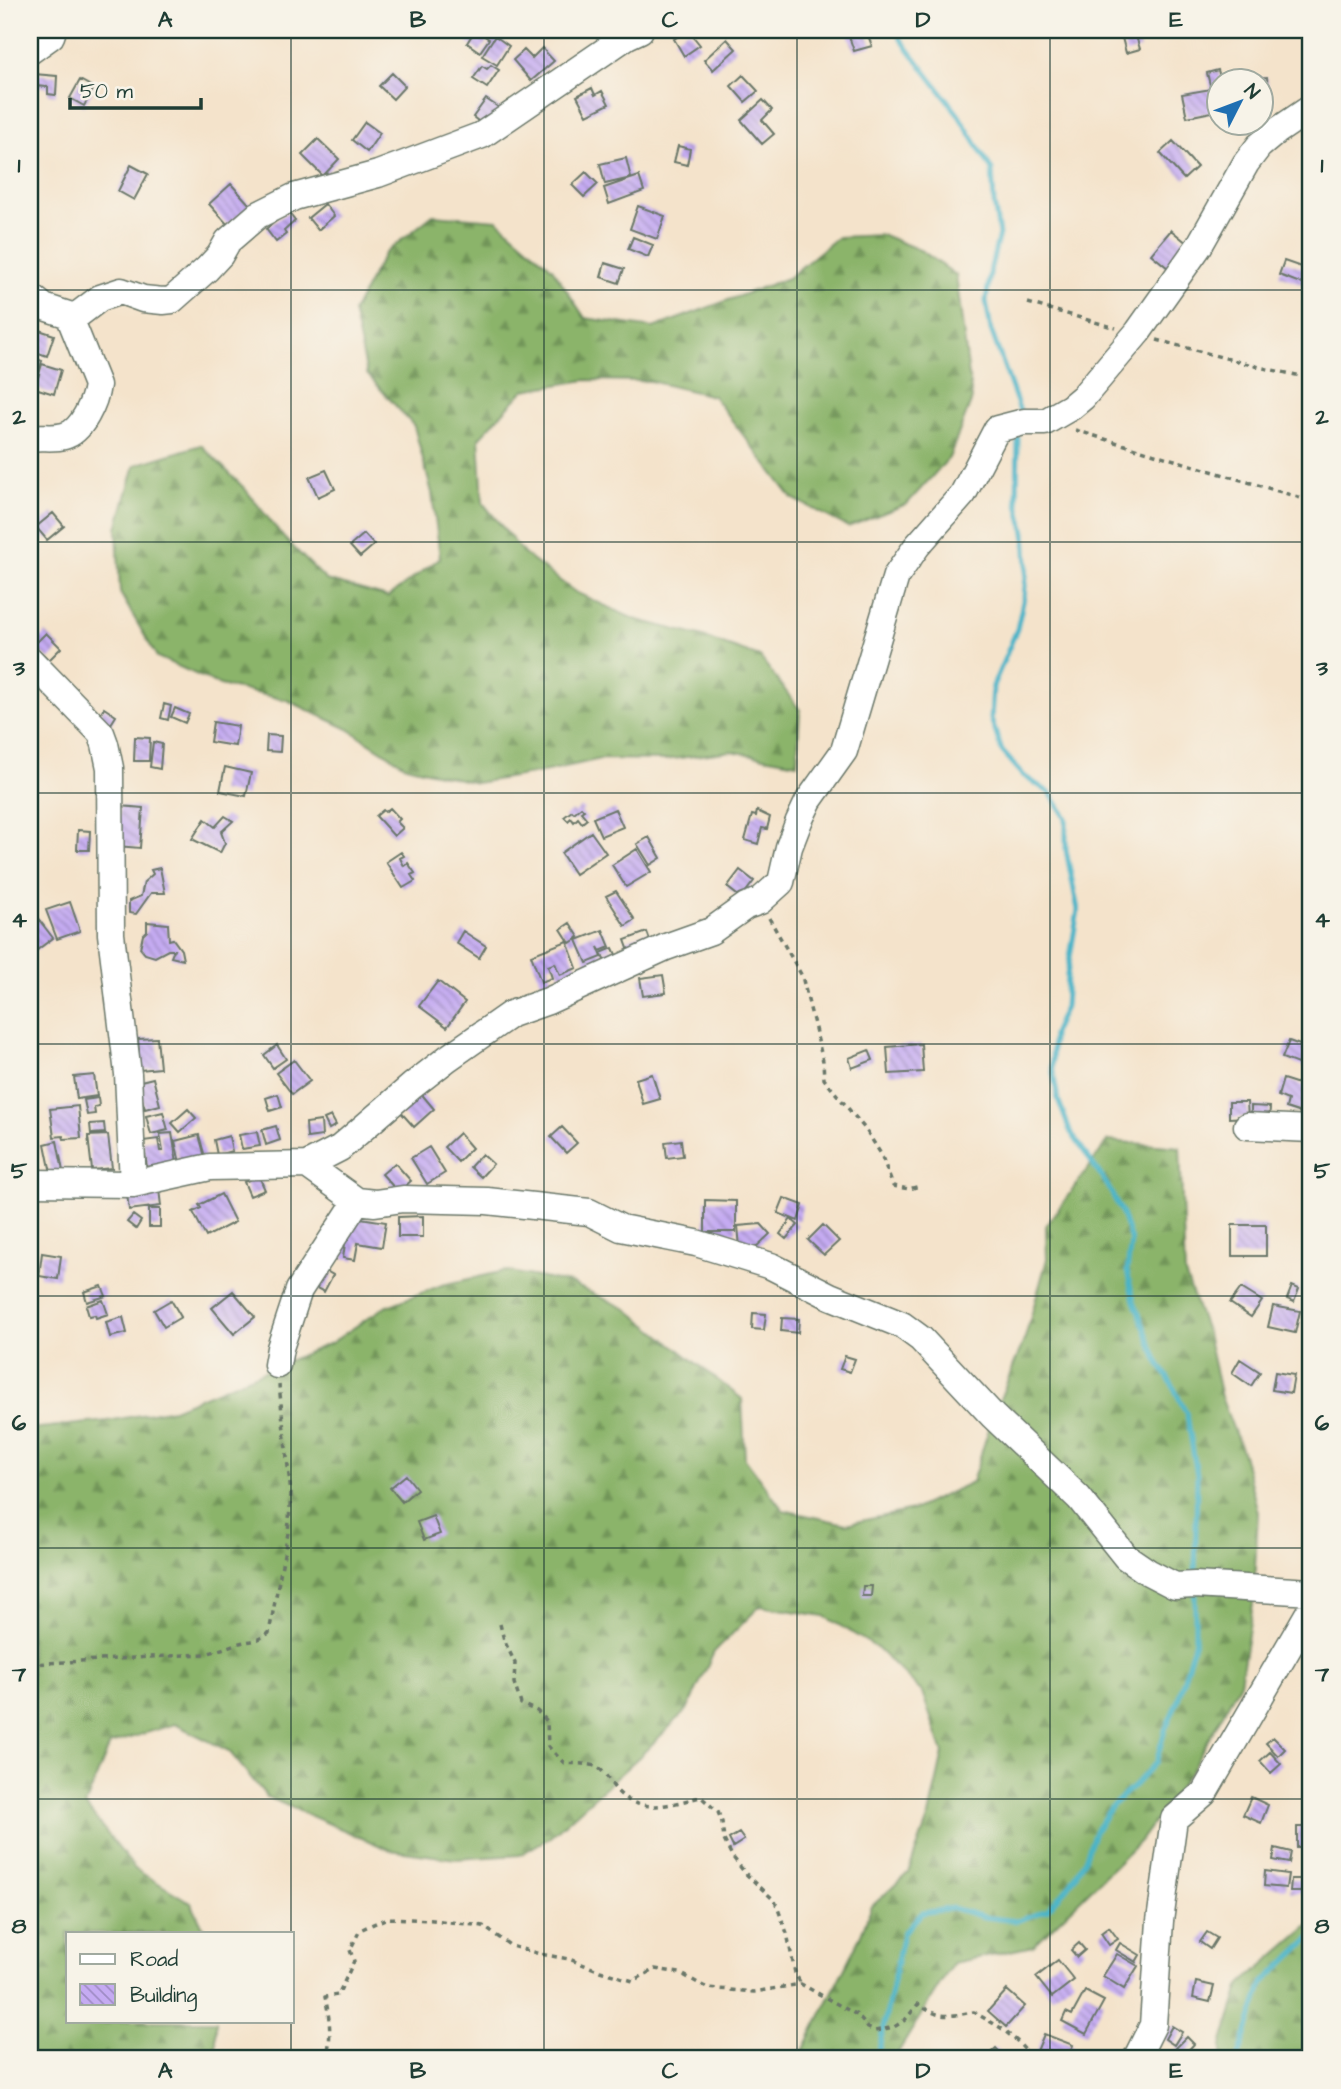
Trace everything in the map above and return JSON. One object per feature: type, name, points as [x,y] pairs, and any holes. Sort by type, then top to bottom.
[{"type":"street","points":[[30,51],[51,36],[53,30]]},
{"type":"street","points":[[30,438],[64,436],[75,431],[96,394],[97,385],[72,323],[75,317],[100,298],[121,291],[143,299],[168,302],[207,269],[229,240],[258,215],[294,197],[378,174],[482,135],[627,36],[640,30]]},
{"type":"street","points":[[30,1183],[134,1184],[210,1167],[307,1165],[340,1148],[412,1086],[511,1014],[548,1002],[666,947],[711,931],[746,906],[760,901],[781,882],[789,847],[804,810],[844,751],[896,576],[917,546],[963,494],[997,429],[1024,422],[1045,422],[1083,397],[1138,332],[1199,246],[1259,146],[1311,108]]},
{"type":"street","points":[[30,296],[44,307],[75,317]]},
{"type":"street","points":[[30,660],[93,723],[106,744],[110,768],[111,934],[128,1074],[134,1184]]},
{"type":"street","points":[[1247,1126],[1311,1129]]},
{"type":"street","points":[[307,1165],[357,1201],[486,1201],[589,1212],[621,1228],[696,1243],[771,1266],[830,1296],[902,1325],[921,1339],[992,1416],[1079,1498],[1126,1557],[1148,1572],[1175,1586],[1311,1592]]},
{"type":"street","points":[[277,1365],[299,1290],[357,1201]]},
{"type":"street","points":[[1136,2059],[1153,2025],[1160,1921],[1174,1819],[1204,1793],[1311,1609]]},
{"type":"path","points":[[1028,303],[1119,329]]},
{"type":"path","points":[[1146,337],[1263,368],[1311,377]]},
{"type":"path","points":[[1045,422],[1311,501]]},
{"type":"path","points":[[760,901],[802,976],[823,1061],[824,1079],[866,1130],[881,1154],[893,1186],[909,1189],[920,1186]]},
{"type":"path","points":[[30,1664],[203,1654],[259,1640],[269,1633],[288,1533],[291,1494],[277,1365]]},
{"type":"path","points":[[499,1624],[515,1663],[514,1683],[521,1704],[537,1711],[547,1721],[548,1746],[564,1763],[595,1765],[608,1777],[617,1792],[650,1808],[701,1797],[718,1812],[724,1840],[732,1856],[775,1900],[787,1933],[795,1973],[801,1984],[857,2015],[868,2028],[875,2031],[894,2027],[905,2020],[918,2004],[946,2017],[974,2012],[1001,2028],[1033,2059]]},
{"type":"path","points":[[326,2059],[330,2021],[325,1997],[338,1995],[354,1961],[350,1950],[360,1930],[387,1918],[483,1926],[511,1946],[569,1959],[634,1980],[655,1969],[680,1973],[707,1989],[754,1992],[801,1984]]},
{"type":"green space","points":[[433,215],[497,220],[552,268],[585,318],[653,328],[788,278],[838,237],[883,235],[922,251],[956,275],[972,399],[949,458],[907,504],[848,527],[792,498],[713,396],[650,381],[586,380],[524,390],[479,438],[483,503],[524,554],[575,592],[634,619],[700,636],[760,657],[800,710],[797,763],[731,751],[665,760],[601,759],[476,783],[406,766],[348,729],[287,700],[220,685],[157,657],[120,593],[117,528],[135,465],[201,445],[245,489],[284,538],[326,580],[388,597],[440,558],[432,493],[414,426],[367,374],[353,312],[384,254]]},
{"type":"green space","points":[[1108,1141],[1180,1147],[1185,1274],[1207,1334],[1221,1397],[1243,1454],[1258,1512],[1253,1604],[1240,1683],[1192,1769],[1140,1841],[1033,1946],[953,1963],[894,2059],[799,2059],[859,1939],[872,1906],[908,1873],[929,1816],[943,1753],[922,1692],[877,1648],[824,1616],[760,1606],[714,1652],[687,1710],[550,1837],[520,1855],[456,1859],[390,1850],[267,1797],[229,1751],[175,1724],[110,1744],[85,1805],[135,1869],[191,1903],[206,1932],[66,1932],[66,2022],[216,2022],[216,2059],[30,2059],[30,1429],[108,1421],[173,1409],[331,1343],[383,1308],[442,1285],[505,1271],[570,1283],[627,1309],[742,1399],[745,1459],[783,1510],[846,1524],[913,1510],[972,1482],[993,1416],[1025,1338],[1047,1259],[1046,1226]]},
{"type":"green space","points":[[1311,1924],[1311,2059],[1222,2059],[1222,2045],[1241,1984]]},
{"type":"building","points":[[475,30],[489,39],[480,52],[467,43]]},
{"type":"building","points":[[688,30],[700,45],[684,56],[674,39]]},
{"type":"building","points":[[847,30],[866,30],[872,46],[854,51]]},
{"type":"building","points":[[1120,30],[1134,30],[1140,49],[1126,53]]},
{"type":"building","points":[[495,36],[509,46],[497,65],[482,56]]},
{"type":"building","points":[[727,39],[736,49],[713,70],[704,60]]},
{"type":"building","points":[[542,48],[554,61],[531,81],[513,60],[524,50],[532,58]]},
{"type":"building","points":[[491,65],[499,70],[487,88],[473,79],[482,66],[487,69]]},
{"type":"building","points":[[392,73],[405,86],[393,99],[379,86]]},
{"type":"building","points":[[34,74],[57,76],[56,95],[48,94],[48,87],[33,86]]},
{"type":"building","points":[[743,75],[758,91],[745,102],[731,86]]},
{"type":"building","points":[[80,80],[94,88],[84,106],[70,98]]},
{"type":"building","points":[[592,88],[595,95],[602,91],[609,104],[587,115],[577,96]]},
{"type":"building","points":[[1204,90],[1204,114],[1187,117],[1182,94]]},
{"type":"building","points":[[486,99],[501,109],[487,128],[473,117]]},
{"type":"building","points":[[763,100],[772,110],[762,120],[774,134],[762,144],[741,120]]},
{"type":"building","points":[[365,122],[380,133],[367,152],[352,140]]},
{"type":"building","points":[[318,139],[339,159],[323,176],[302,155]]},
{"type":"building","points":[[1173,141],[1197,167],[1184,179],[1160,153]]},
{"type":"building","points":[[678,146],[690,149],[687,165],[674,162]]},
{"type":"building","points":[[626,158],[631,178],[605,184],[600,164]]},
{"type":"building","points":[[131,165],[148,174],[134,200],[118,191]]},
{"type":"building","points":[[586,172],[598,184],[584,197],[572,185]]},
{"type":"building","points":[[639,176],[644,191],[609,204],[604,188]]},
{"type":"building","points":[[231,184],[250,205],[228,225],[209,204]]},
{"type":"building","points":[[325,204],[334,216],[318,230],[308,218]]},
{"type":"building","points":[[638,206],[665,216],[657,239],[630,229]]},
{"type":"building","points":[[288,212],[295,221],[276,242],[266,229]]},
{"type":"building","points":[[1171,230],[1188,244],[1168,268],[1151,254]]},
{"type":"building","points":[[633,237],[653,245],[648,257],[628,249]]},
{"type":"building","points":[[1284,261],[1310,270],[1305,285],[1279,275]]},
{"type":"building","points":[[605,263],[624,269],[619,283],[601,277]]},
{"type":"building","points":[[36,329],[54,335],[47,356],[30,350]]},
{"type":"building","points":[[30,356],[42,361],[39,369],[30,366]]},
{"type":"building","points":[[42,364],[61,370],[54,394],[35,388]]},
{"type":"building","points":[[326,470],[335,489],[318,497],[309,477]]},
{"type":"building","points":[[53,513],[64,526],[47,540],[36,527]]},
{"type":"building","points":[[364,534],[374,545],[360,557],[350,546]]},
{"type":"building","points":[[46,633],[61,648],[49,660],[34,645]]},
{"type":"building","points":[[164,704],[171,706],[168,720],[161,718]]},
{"type":"building","points":[[104,708],[116,716],[111,724],[99,717]]},
{"type":"building","points":[[175,708],[189,714],[185,723],[171,717]]},
{"type":"building","points":[[213,722],[238,726],[235,746],[210,742]]},
{"type":"building","points":[[267,735],[281,736],[280,752],[266,751]]},
{"type":"building","points":[[135,737],[150,738],[149,761],[134,761]]},
{"type":"building","points":[[153,742],[162,744],[160,769],[150,767]]},
{"type":"building","points":[[225,767],[251,773],[246,796],[220,791]]},
{"type":"building","points":[[120,806],[143,808],[140,848],[117,846]]},
{"type":"building","points":[[581,807],[584,810],[581,812],[587,819],[582,823],[578,818],[574,822],[571,818],[568,821],[564,817],[572,811],[574,813]]},
{"type":"building","points":[[390,808],[400,819],[397,822],[403,828],[394,836],[376,816]]},
{"type":"building","points":[[615,809],[623,827],[601,836],[593,818]]},
{"type":"building","points":[[757,811],[770,817],[767,829],[762,828],[758,844],[745,840],[752,815],[756,816]]},
{"type":"building","points":[[225,816],[233,821],[221,832],[225,843],[220,853],[192,839],[205,819],[215,827]]},
{"type":"building","points":[[78,830],[90,831],[89,850],[77,850]]},
{"type":"building","points":[[591,832],[606,853],[575,874],[561,853]]},
{"type":"building","points":[[649,837],[661,858],[650,865],[637,844]]},
{"type":"building","points":[[637,849],[651,872],[626,887],[612,865]]},
{"type":"building","points":[[401,852],[404,856],[400,858],[404,866],[408,863],[415,873],[411,875],[415,881],[403,888],[386,862]]},
{"type":"building","points":[[160,868],[165,893],[151,893],[136,914],[129,913],[129,901],[141,896],[144,882],[153,874],[151,870]]},
{"type":"building","points":[[740,870],[754,881],[741,898],[727,887]]},
{"type":"building","points":[[616,891],[635,920],[625,926],[606,896]]},
{"type":"building","points":[[70,902],[80,931],[57,939],[46,910]]},
{"type":"building","points":[[37,917],[53,938],[37,950],[30,941],[30,925]]},
{"type":"building","points":[[147,922],[168,924],[169,940],[173,939],[181,950],[183,960],[171,957],[174,950],[155,957],[145,954],[140,948],[143,935],[147,931]]},
{"type":"building","points":[[570,923],[579,937],[570,943],[561,929]]},
{"type":"building","points":[[603,930],[610,947],[600,951],[598,947],[602,957],[587,963],[577,940]]},
{"type":"building","points":[[463,931],[486,946],[479,958],[456,943]]},
{"type":"building","points":[[647,932],[651,943],[629,951],[625,940]]},
{"type":"building","points":[[567,941],[577,968],[560,975],[555,963],[548,966],[552,978],[541,982],[531,955]]},
{"type":"building","points":[[613,948],[617,957],[605,962],[601,953]]},
{"type":"building","points":[[663,975],[666,993],[643,996],[640,978]]},
{"type":"building","points":[[438,981],[465,1002],[447,1027],[419,1006]]},
{"type":"building","points":[[157,1038],[160,1068],[140,1070],[138,1039]]},
{"type":"building","points":[[1289,1041],[1311,1049],[1308,1068],[1282,1058]]},
{"type":"building","points":[[921,1044],[923,1072],[889,1074],[887,1047]]},
{"type":"building","points":[[277,1045],[286,1059],[273,1068],[264,1055]]},
{"type":"building","points":[[869,1050],[873,1060],[852,1068],[849,1058]]},
{"type":"building","points":[[294,1060],[310,1081],[292,1094],[276,1073]]},
{"type":"building","points":[[652,1074],[660,1099],[643,1104],[636,1079]]},
{"type":"building","points":[[94,1075],[97,1096],[77,1099],[74,1077]]},
{"type":"building","points":[[153,1078],[160,1105],[145,1109],[137,1082]]},
{"type":"building","points":[[1283,1079],[1308,1087],[1301,1113],[1286,1108],[1288,1100],[1278,1096]]},
{"type":"building","points":[[419,1091],[434,1109],[414,1127],[398,1109]]},
{"type":"building","points":[[278,1094],[282,1107],[270,1111],[266,1098]]},
{"type":"building","points":[[98,1098],[99,1106],[94,1107],[95,1114],[87,1115],[84,1100]]},
{"type":"building","points":[[1229,1102],[1247,1102],[1248,1117],[1229,1118]]},
{"type":"building","points":[[78,1106],[81,1138],[54,1137],[50,1109]]},
{"type":"building","points":[[1251,1106],[1270,1107],[1269,1122],[1251,1121]]},
{"type":"building","points":[[188,1109],[196,1118],[180,1132],[172,1123]]},
{"type":"building","points":[[163,1112],[168,1130],[151,1134],[146,1116]]},
{"type":"building","points":[[331,1116],[336,1125],[329,1129],[324,1119]]},
{"type":"building","points":[[321,1121],[322,1136],[307,1138],[306,1123]]},
{"type":"building","points":[[104,1123],[105,1133],[91,1134],[90,1124]]},
{"type":"building","points":[[276,1126],[280,1140],[266,1145],[262,1130]]},
{"type":"building","points":[[562,1127],[577,1143],[566,1153],[551,1137]]},
{"type":"building","points":[[257,1132],[260,1146],[242,1149],[239,1135]]},
{"type":"building","points":[[172,1133],[177,1163],[147,1167],[143,1141],[158,1139],[160,1151],[163,1151],[160,1134]]},
{"type":"building","points":[[459,1133],[472,1148],[458,1162],[444,1147]]},
{"type":"building","points":[[108,1135],[112,1168],[92,1170],[88,1136]]},
{"type":"building","points":[[199,1135],[205,1157],[180,1163],[175,1141]]},
{"type":"building","points":[[229,1136],[232,1151],[217,1155],[214,1140]]},
{"type":"building","points":[[681,1140],[683,1156],[667,1158],[665,1142]]},
{"type":"building","points":[[57,1141],[63,1171],[51,1173],[45,1144]]},
{"type":"building","points":[[429,1147],[445,1173],[427,1184],[411,1158]]},
{"type":"building","points":[[482,1154],[493,1164],[481,1177],[470,1167]]},
{"type":"building","points":[[395,1163],[411,1181],[398,1192],[382,1174]]},
{"type":"building","points":[[259,1176],[265,1190],[250,1196],[244,1182]]},
{"type":"building","points":[[159,1189],[161,1206],[129,1210],[127,1193]]},
{"type":"building","points":[[221,1194],[235,1222],[206,1237],[193,1212],[201,1208],[199,1205]]},
{"type":"building","points":[[784,1198],[803,1205],[798,1221],[778,1213]]},
{"type":"building","points":[[705,1200],[736,1201],[736,1232],[705,1232]]},
{"type":"building","points":[[149,1209],[160,1209],[160,1227],[149,1227]]},
{"type":"building","points":[[133,1215],[141,1221],[136,1229],[127,1222]]},
{"type":"building","points":[[423,1216],[423,1237],[398,1237],[398,1217]]},
{"type":"building","points":[[354,1217],[386,1222],[382,1247],[358,1243],[355,1260],[343,1258],[347,1230]]},
{"type":"building","points":[[791,1219],[798,1225],[786,1239],[780,1234]]},
{"type":"building","points":[[761,1224],[770,1234],[753,1250],[740,1247],[738,1226]]},
{"type":"building","points":[[823,1225],[839,1241],[824,1255],[808,1240]]},
{"type":"building","points":[[1232,1225],[1266,1225],[1266,1256],[1232,1256]]},
{"type":"building","points":[[42,1253],[61,1256],[58,1279],[39,1276]]},
{"type":"building","points":[[321,1268],[333,1275],[324,1292],[311,1285]]},
{"type":"building","points":[[102,1286],[106,1296],[87,1302],[84,1292]]},
{"type":"building","points":[[1292,1286],[1299,1289],[1294,1302],[1287,1299]]},
{"type":"building","points":[[1241,1288],[1262,1301],[1251,1317],[1230,1303]]},
{"type":"building","points":[[233,1291],[255,1317],[234,1334],[212,1308]]},
{"type":"building","points":[[103,1300],[108,1314],[96,1318],[95,1315],[89,1316],[86,1306]]},
{"type":"building","points":[[171,1300],[181,1317],[164,1327],[154,1310]]},
{"type":"building","points":[[1273,1306],[1300,1311],[1295,1333],[1268,1327]]},
{"type":"building","points":[[753,1313],[766,1314],[764,1330],[752,1329]]},
{"type":"building","points":[[123,1317],[127,1333],[110,1337],[106,1322]]},
{"type":"building","points":[[782,1318],[799,1319],[798,1333],[781,1331]]},
{"type":"building","points":[[845,1356],[855,1359],[850,1372],[840,1369]]},
{"type":"building","points":[[1240,1359],[1260,1372],[1251,1386],[1232,1373]]},
{"type":"building","points":[[1275,1372],[1294,1375],[1291,1393],[1272,1390]]},
{"type":"building","points":[[406,1475],[417,1489],[402,1502],[390,1488]]},
{"type":"building","points":[[433,1516],[440,1534],[424,1540],[417,1522]]},
{"type":"building","points":[[863,1586],[872,1586],[871,1596],[862,1596]]},
{"type":"building","points":[[1273,1737],[1285,1749],[1278,1756],[1266,1743]]},
{"type":"building","points":[[1270,1752],[1281,1764],[1271,1773],[1260,1761]]},
{"type":"building","points":[[1251,1797],[1268,1805],[1261,1823],[1243,1815]]},
{"type":"building","points":[[1297,1827],[1311,1827],[1311,1848],[1297,1848]]},
{"type":"building","points":[[739,1833],[744,1840],[733,1847],[729,1839]]},
{"type":"building","points":[[1275,1848],[1291,1852],[1289,1863],[1273,1860]]},
{"type":"building","points":[[1265,1871],[1288,1874],[1286,1888],[1264,1886]]},
{"type":"building","points":[[1291,1879],[1310,1879],[1310,1892],[1290,1892]]},
{"type":"building","points":[[1109,1927],[1118,1939],[1109,1945],[1101,1933]]},
{"type":"building","points":[[1207,1932],[1217,1938],[1210,1949],[1200,1942]]},
{"type":"building","points":[[1079,1943],[1085,1950],[1077,1957],[1071,1950]]},
{"type":"building","points":[[1120,1943],[1140,1955],[1136,1962],[1116,1950]]},
{"type":"building","points":[[1117,1954],[1138,1966],[1124,1989],[1103,1976]]},
{"type":"building","points":[[1058,1960],[1074,1980],[1052,1997],[1036,1977]]},
{"type":"building","points":[[1196,1982],[1214,1986],[1210,2002],[1193,1998]]},
{"type":"building","points":[[1007,1990],[1025,2006],[1006,2027],[988,2011]]},
{"type":"building","points":[[1085,1991],[1104,2001],[1086,2034],[1062,2021],[1066,2012],[1072,2015]]},
{"type":"building","points":[[1172,2026],[1182,2032],[1174,2045],[1165,2039]]},
{"type":"building","points":[[1044,2034],[1073,2045],[1068,2059],[1043,2059],[1035,2056]]},
{"type":"building","points":[[1187,2037],[1194,2044],[1184,2055],[1176,2048]]},
{"type":"building","points":[[996,2048],[1006,2059],[984,2059]]},
{"type":"waterway","points":[[897,30],[900,38],[958,114],[992,170],[999,234],[986,301],[991,330],[1020,411]]},
{"type":"waterway","points":[[1018,438],[1017,500],[1025,533],[1027,565],[1024,597],[1017,629],[993,686],[991,719],[1002,751],[1024,776],[1050,793],[1066,818],[1066,850],[1078,910],[1067,975],[1065,1007],[1053,1034],[1052,1067],[1058,1099],[1070,1131],[1106,1183],[1121,1211],[1131,1241],[1127,1271],[1134,1301],[1157,1360],[1187,1415],[1197,1475],[1195,1579]]},
{"type":"waterway","points":[[877,2059],[903,1933],[922,1913],[953,1908],[984,1917],[1017,1921],[1047,1910],[1069,1886],[1085,1859],[1095,1831],[1112,1806],[1156,1762],[1195,1640],[1195,1592]]},
{"type":"waterway","points":[[1238,2059],[1263,1983],[1311,1938]]}]
